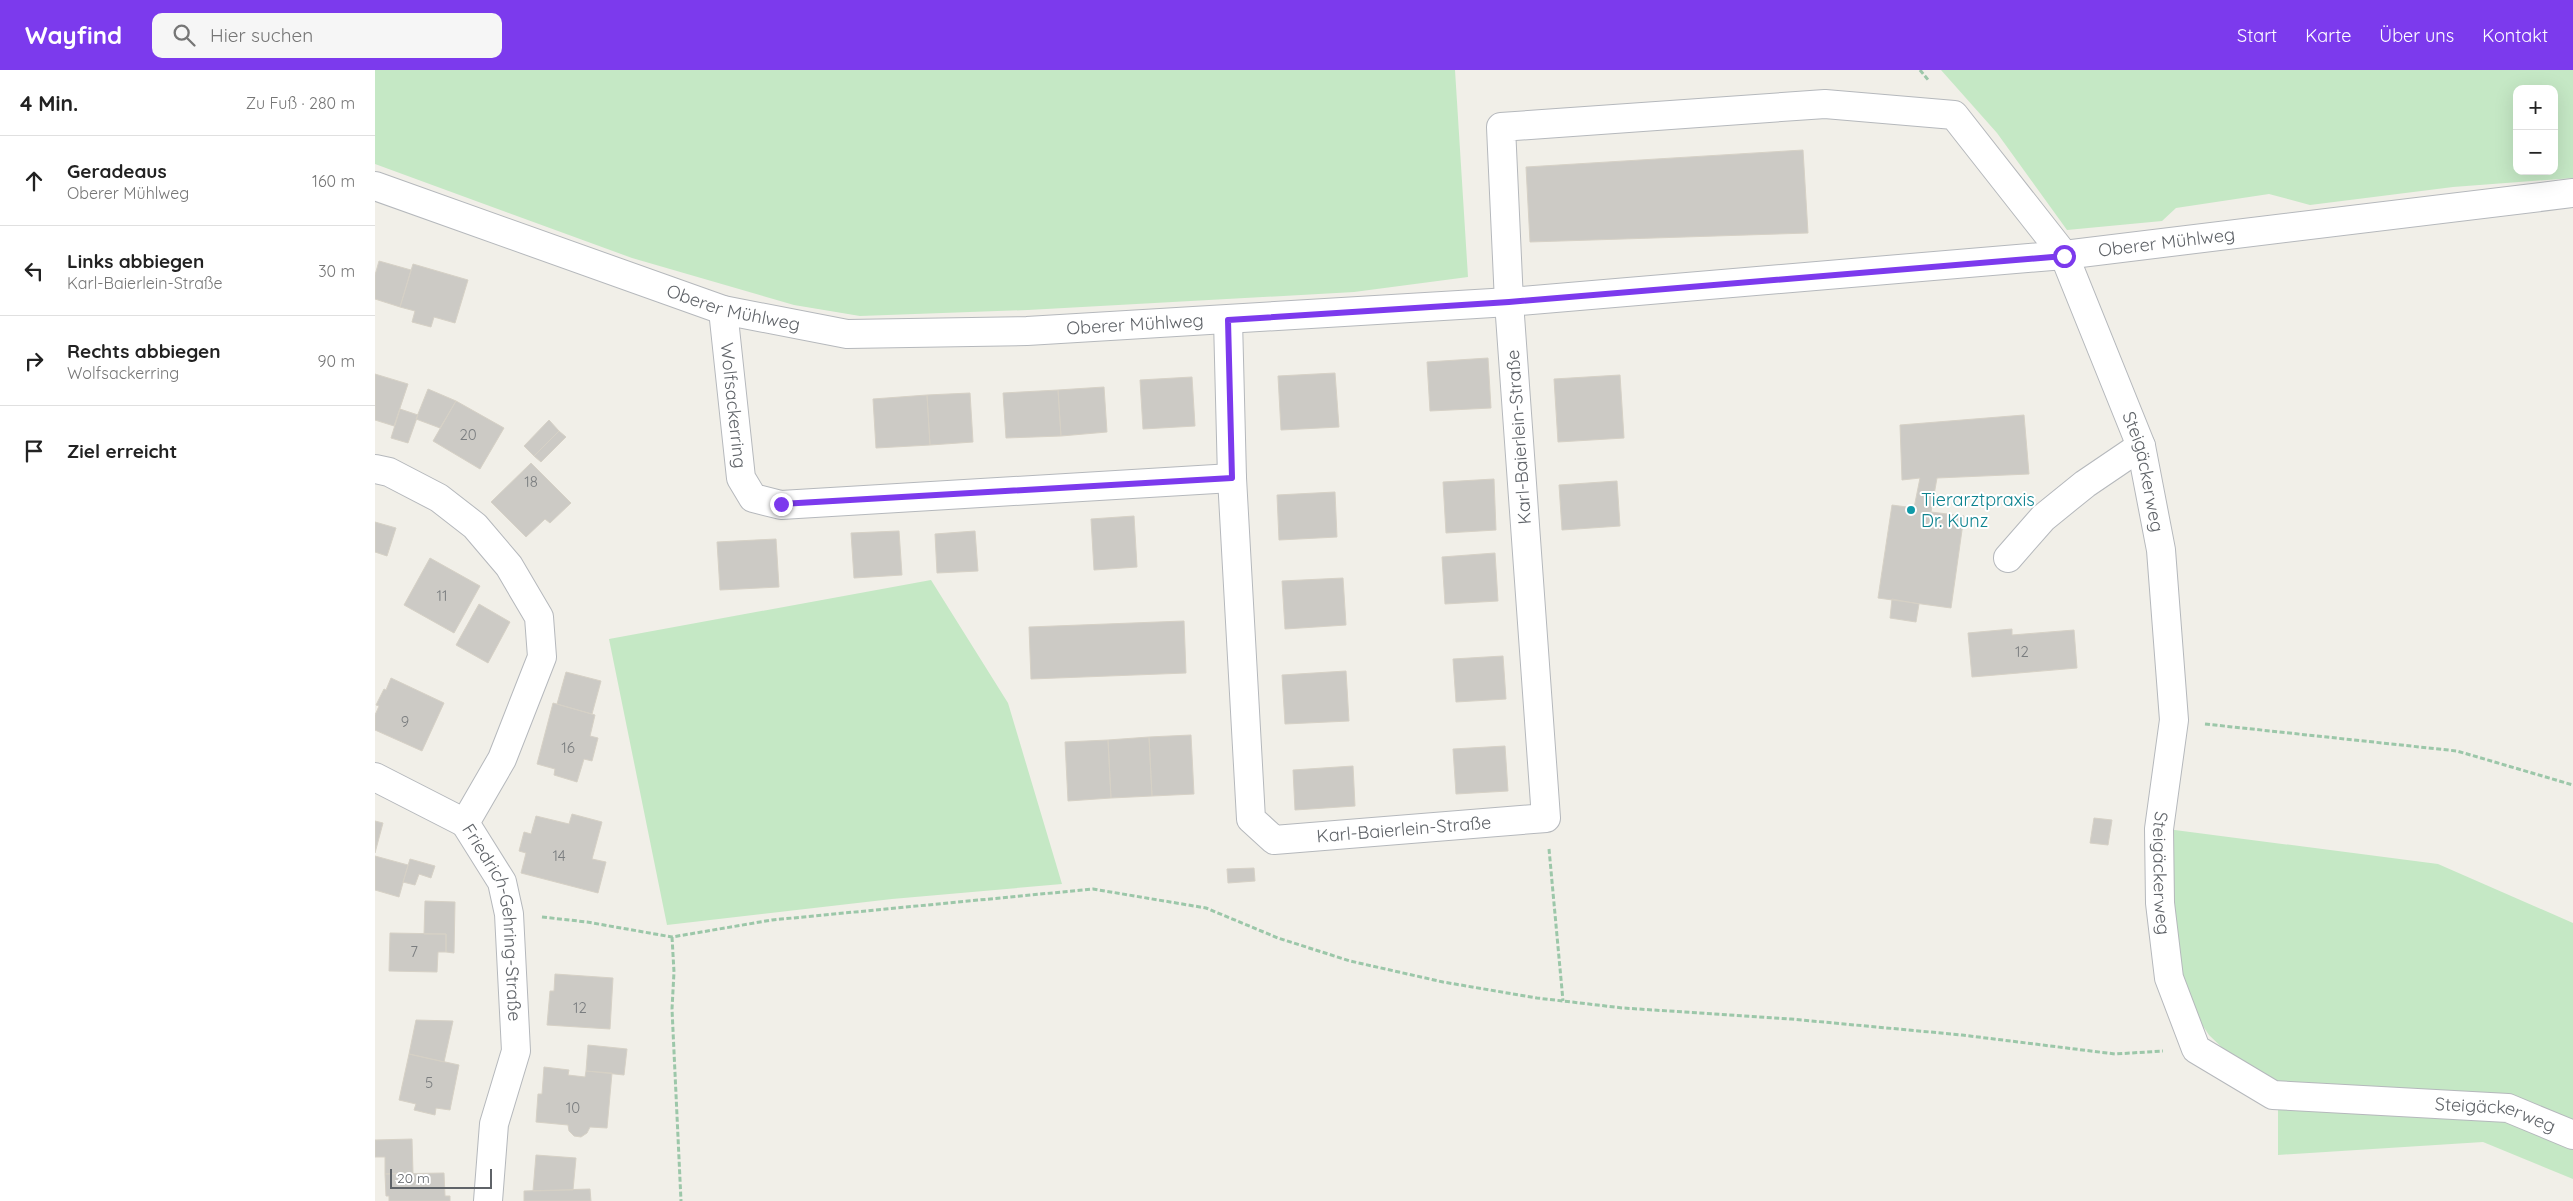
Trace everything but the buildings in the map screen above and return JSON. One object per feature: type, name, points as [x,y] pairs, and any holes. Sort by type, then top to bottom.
[{"type":"street","name":"Steigäckerweg","points":[[1509,302],[1501,128],[1825,104],[1954,115],[2064,256],[2141,446],[2161,550],[2174,720],[2159,829],[2160,902],[2169,978],[2196,1049],[2273,1095],[2508,1108],[2573,1135]]},
{"type":"street","name":"Oberer Mühlweg","points":[[375,186],[723,310],[847,334],[1027,332],[1509,302],[2064,256],[2573,193]]},
{"type":"street","name":"Karl-Baierlein-Straße","points":[[1228,320],[1232,478],[1251,819],[1274,840],[1546,818],[1509,302]]},
{"type":"street","name":"Wolfsackerring","points":[[723,310],[741,478],[753,498],[781,504],[1232,478]]},
{"type":"street","points":[[2008,558],[2043,518],[2085,484],[2141,446]]},
{"type":"street","name":"Friedrich-Gehring-Straße","points":[[375,469],[389,472],[439,498],[475,526],[509,566],[539,617],[543,657],[502,759],[465,823],[502,882],[509,914],[516,1051],[494,1124],[488,1201]]},
{"type":"street","points":[[375,777],[465,823]]},
{"type":"path","points":[[2174,720],[2457,751],[2573,785]]},
{"type":"path","points":[[1546,818],[1563,1001]]},
{"type":"path","points":[[509,914],[587,922],[672,937],[772,920],[1093,889],[1206,908],[1278,938],[1350,962],[1443,982],[1563,1001],[1623,1008],[1791,1018],[1962,1035],[2115,1054],[2196,1049]]},
{"type":"path","points":[[672,937],[674,972],[672,1009],[681,1201]]},
{"type":"green space","points":[[375,70],[1455,70],[1468,277],[1354,292],[1028,310],[860,316],[794,305],[632,258],[375,164]]},
{"type":"green space","points":[[1941,70],[2573,70],[2573,178],[2453,187],[2310,205],[2269,194],[2176,208],[2162,221],[2067,230],[1997,133]]},
{"type":"green space","points":[[931,580],[1008,703],[1062,884],[892,899],[667,925],[609,639]]},
{"type":"green space","points":[[2167,829],[2438,864],[2573,923],[2573,1179],[2483,1142],[2278,1155],[2278,1102],[2209,1035],[2186,1001],[2173,936]]},
{"type":"place","name":"Tierarztpraxis Dr. Kunz","points":[[1911,510]]},
{"type":"route","points":[[781,504],[1232,478],[1228,320],[1509,302],[2064,256]]}]
